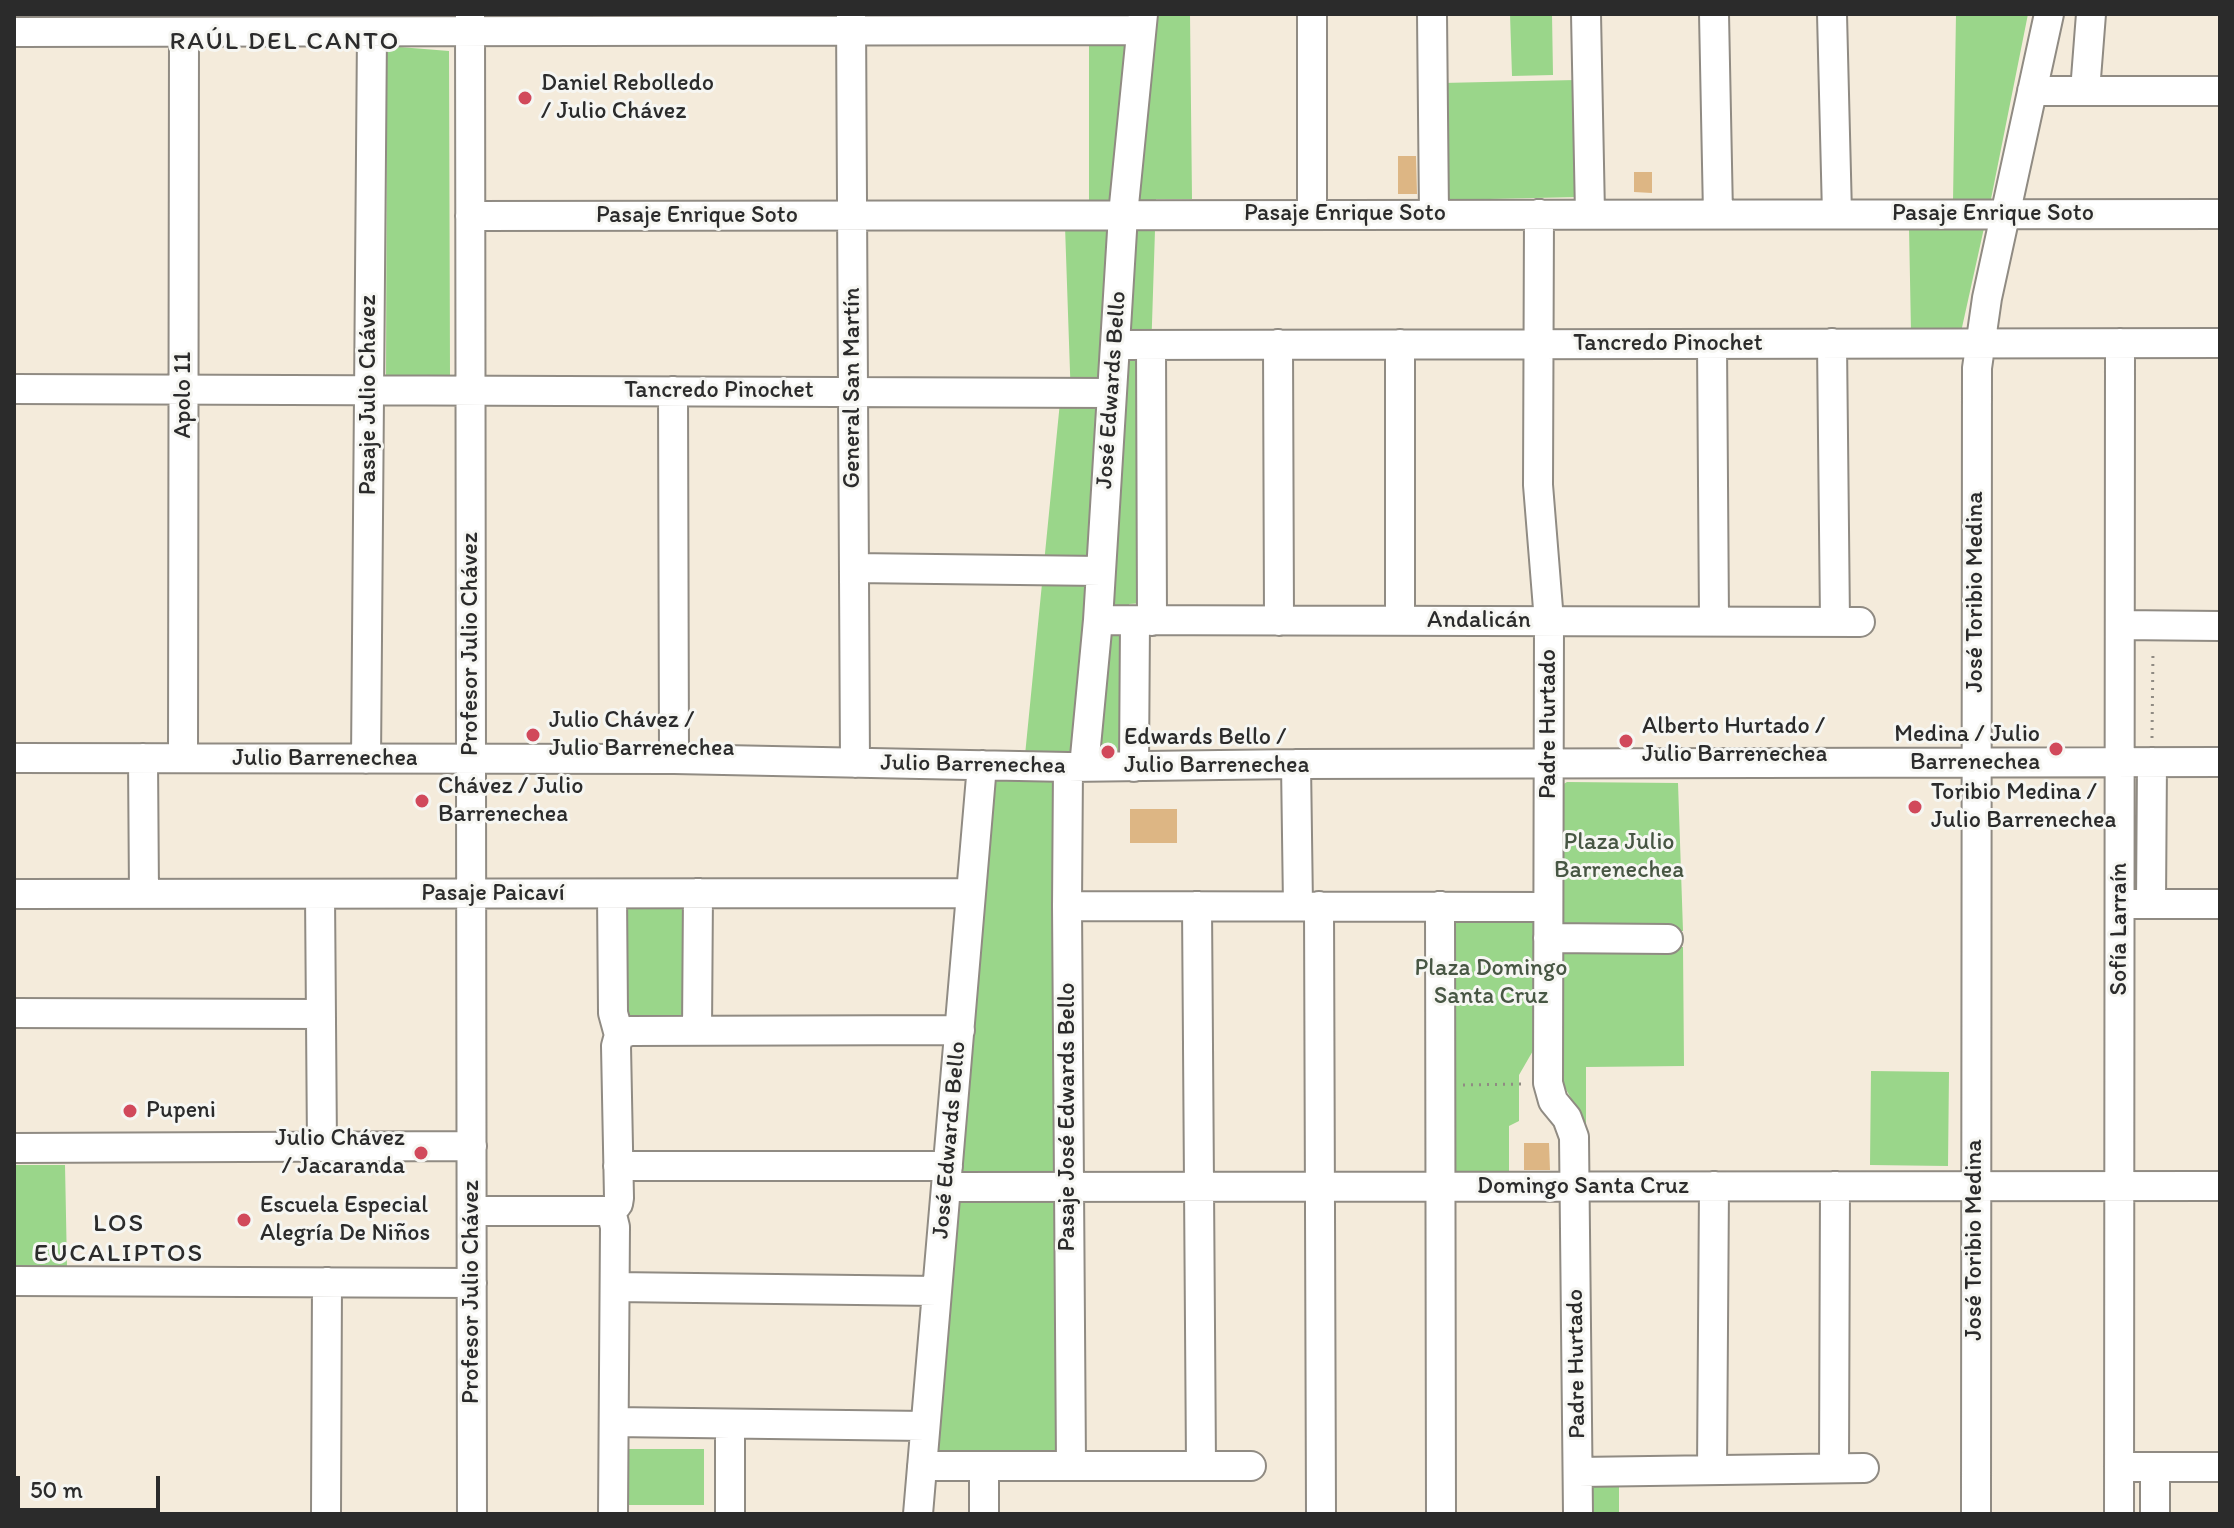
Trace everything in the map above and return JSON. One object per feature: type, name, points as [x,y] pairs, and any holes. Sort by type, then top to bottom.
[{"type":"street","points":[[1312,14],[1312,214]]},
{"type":"street","points":[[1432,14],[1434,214]]},
{"type":"street","points":[[1586,14],[1590,214]]},
{"type":"street","points":[[1714,14],[1718,214]]},
{"type":"street","points":[[1832,14],[1837,214]]},
{"type":"street","name":"José Toribio Medina","points":[[1976,1514],[1976,393],[1979,343],[2049,14]]},
{"type":"street","points":[[2085,91],[2091,14]]},
{"type":"street","name":"General San Martín","points":[[851,22],[855,763]]},
{"type":"street","points":[[14,32],[372,32],[470,23],[1142,22]]},
{"type":"street","name":"José Edwards Bello","points":[[1076,767],[1098,620],[1123,215],[1142,22]]},
{"type":"street","name":"Profesor Julio Chávez","points":[[470,23],[472,1514]]},
{"type":"street","name":"Apolo 11","points":[[183,758],[184,32]]},
{"type":"street","name":"Pasaje Julio Chávez","points":[[366,759],[372,32]]},
{"type":"street","points":[[2032,91],[2220,91]]},
{"type":"street","name":"Padre Hurtado","points":[[1539,214],[1538,485],[1549,621],[1548,1083],[1553,1101],[1573,1130],[1578,1514]]},
{"type":"street","name":"Pasaje Enrique Soto","points":[[470,216],[2220,214]]},
{"type":"street","name":"Andalicán","points":[[1098,620],[1848,622],[1832,343]]},
{"type":"street","name":"Sofía Larraín","points":[[2119,1514],[2120,343]]},
{"type":"street","name":"Tancredo Pinochet","points":[[1115,345],[2220,343]]},
{"type":"street","points":[[1278,344],[1279,621]]},
{"type":"street","points":[[1400,344],[1400,621]]},
{"type":"street","points":[[1712,344],[1714,621]]},
{"type":"street","name":"José Edwards Bello","points":[[1134,767],[1144,621],[1151,345]]},
{"type":"street","name":"Tancredo Pinochet","points":[[14,389],[1112,393]]},
{"type":"street","points":[[673,391],[674,759]]},
{"type":"street","points":[[854,568],[1101,571]]},
{"type":"street","points":[[2120,625],[2220,626]]},
{"type":"street","name":"Julio Barrenechea","points":[[14,758],[674,759],[1076,767],[2220,762]]},
{"type":"street","points":[[143,758],[144,894]]},
{"type":"street","name":"Sofía Larraín","points":[[2151,904],[2152,762]]},
{"type":"street","points":[[1296,764],[1308,906],[1320,1187],[1321,1514]]},
{"type":"street","name":"José Edwards Bello","points":[[918,1514],[982,765]]},
{"type":"street","name":"Pasaje José Edwards Bello","points":[[1071,1466],[1067,906],[1076,767]]},
{"type":"street","points":[[697,1031],[698,893]]},
{"type":"street","name":"Pasaje Paicaví","points":[[14,894],[971,893]]},
{"type":"street","points":[[320,894],[322,1147]]},
{"type":"street","points":[[472,1211],[611,1211],[618,1204],[616,1046],[619,1035],[613,1013],[612,894]]},
{"type":"street","points":[[2120,904],[2220,904]]},
{"type":"street","points":[[1067,906],[1548,907]]},
{"type":"street","points":[[1197,906],[1201,1466]]},
{"type":"street","points":[[1440,906],[1441,1514]]},
{"type":"street","points":[[1548,938],[1668,939]]},
{"type":"street","points":[[14,1013],[321,1014]]},
{"type":"street","points":[[619,1035],[630,1031],[960,1030]]},
{"type":"street","points":[[14,1148],[472,1146]]},
{"type":"street","name":"Domingo Santa Cruz","points":[[618,1166],[947,1176],[1069,1187],[2220,1186]]},
{"type":"street","points":[[1712,1470],[1714,1186]]},
{"type":"street","points":[[1834,1468],[1835,1186]]},
{"type":"street","points":[[611,1211],[615,1221],[613,1514]]},
{"type":"street","points":[[14,1281],[472,1283]]},
{"type":"street","points":[[326,1514],[327,1282]]},
{"type":"street","points":[[615,1287],[937,1291]]},
{"type":"street","points":[[614,1422],[925,1426]]},
{"type":"street","points":[[730,1424],[730,1514]]},
{"type":"street","points":[[922,1466],[1251,1466]]},
{"type":"street","points":[[984,1466],[984,1514]]},
{"type":"street","points":[[2119,1467],[2220,1467]]},
{"type":"street","points":[[2155,1467],[2155,1514]]},
{"type":"street","points":[[1578,1472],[1864,1468]]},
{"type":"path","points":[[2152,762],[2153,625]]},
{"type":"path","points":[[1440,1085],[1548,1083]]},
{"type":"green space","points":[[1114,14],[1190,14],[1192,199],[1156,199],[1143,603],[1129,604],[1123,756],[1025,755],[1060,402],[1071,401],[1065,226],[1089,226],[1089,46],[1114,46]]},
{"type":"green space","points":[[1510,14],[1552,14],[1553,75],[1512,76]]},
{"type":"green space","points":[[1956,14],[2028,14],[1991,199],[1953,201]]},
{"type":"green space","points":[[387,46],[449,51],[450,376],[386,382]]},
{"type":"green space","points":[[1576,80],[1579,197],[1445,200],[1442,83]]},
{"type":"green space","points":[[1909,227],[1984,228],[1961,332],[1911,332]]},
{"type":"green space","points":[[987,776],[1050,779],[1060,785],[1068,1461],[934,1461]]},
{"type":"green space","name":"Plaza Julio Barrenechea","points":[[1567,782],[1678,783],[1683,931],[1556,930],[1555,789]]},
{"type":"green space","points":[[627,908],[683,908],[682,1018],[627,1018]]},
{"type":"green space","name":"Plaza Domingo Santa Cruz","points":[[1447,916],[1535,917],[1534,1049],[1519,1075],[1519,1121],[1509,1126],[1509,1179],[1445,1179]]},
{"type":"green space","points":[[1562,945],[1683,947],[1684,1066],[1586,1067],[1586,1125],[1563,1084]]},
{"type":"green space","points":[[1871,1071],[1949,1072],[1948,1166],[1870,1165]]},
{"type":"green space","points":[[14,1165],[65,1165],[67,1267],[14,1267]]},
{"type":"green space","points":[[622,1449],[704,1449],[704,1505],[622,1505]]},
{"type":"green space","points":[[1590,1478],[1619,1478],[1619,1514],[1590,1514]]},
{"type":"building","points":[[1398,156],[1416,156],[1417,194],[1398,194]]},
{"type":"building","points":[[1634,172],[1652,172],[1652,193],[1634,192]]},
{"type":"building","points":[[1130,809],[1177,809],[1177,843],[1130,843]]},
{"type":"building","points":[[1524,1143],[1549,1143],[1550,1170],[1524,1170]]},
{"type":"place","name":"Daniel Rebolledo / Julio Chávez","points":[[525,98]]},
{"type":"place","name":"Julio Chávez / Julio Barrenechea","points":[[533,735]]},
{"type":"place","name":"Alberto Hurtado / Julio Barrenechea","points":[[1626,741]]},
{"type":"place","name":"Medina / Julio Barrenechea","points":[[2056,749]]},
{"type":"place","name":"Edwards Bello / Julio Barrenechea","points":[[1108,752]]},
{"type":"place","name":"Chávez / Julio Barrenechea","points":[[422,801]]},
{"type":"place","name":"Toribio Medina / Julio Barrenechea","points":[[1915,807]]},
{"type":"place","name":"Pupeni","points":[[130,1111]]},
{"type":"place","name":"Julio Chávez / Jacaranda","points":[[421,1153]]},
{"type":"place","name":"Escuela Especial Alegría De Niños","points":[[244,1220]]},
{"type":"district","name":"RAÚL DEL CANTO","points":[[285,42]]},
{"type":"district","name":"LOS EUCALIPTOS","points":[[119,1239]]}]
